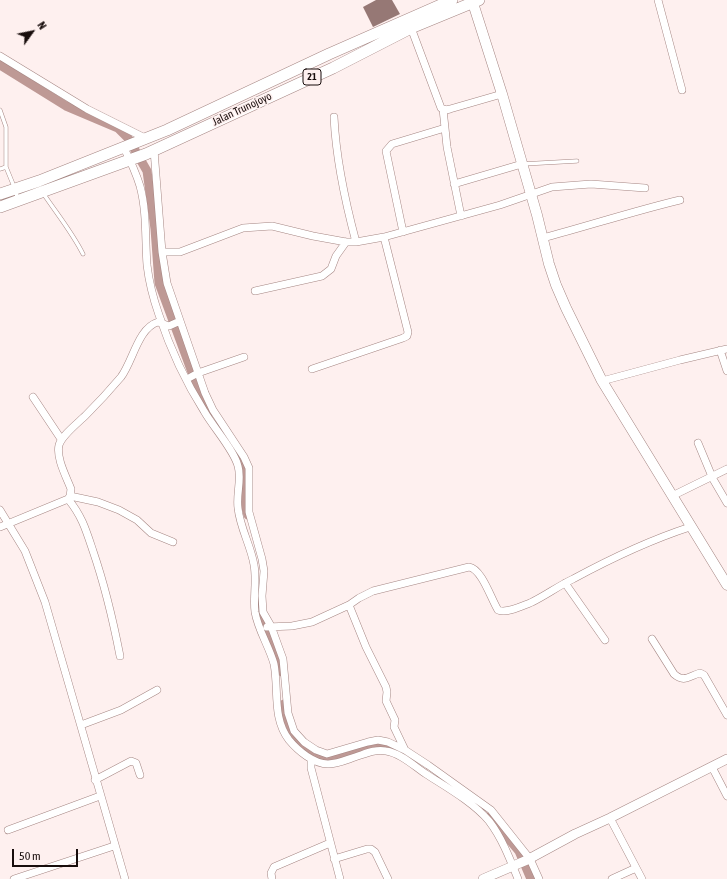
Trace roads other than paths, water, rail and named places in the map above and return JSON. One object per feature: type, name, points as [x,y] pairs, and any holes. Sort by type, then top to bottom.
[{"type":"highway","name":"Jalan Trunojoyo","points":[[0,207],[132,160],[150,152],[359,54],[452,0]]},
{"type":"highway","name":"Jalan Trunojoyo","points":[[0,194],[39,181],[143,140],[355,42],[475,1]]},
{"type":"highway","points":[[259,87],[264,99]]},
{"type":"main road","points":[[475,1],[556,285],[602,381],[690,527],[727,585]]},
{"type":"street","points":[[658,0],[682,90]]},
{"type":"street","points":[[409,24],[440,106],[443,109],[447,148],[461,216]]},
{"type":"street","points":[[0,56],[87,109],[143,140]]},
{"type":"street","points":[[443,109],[450,109],[502,94]]},
{"type":"street","points":[[334,117],[338,160],[348,212],[356,242]]},
{"type":"street","points":[[403,232],[386,151],[392,144],[445,128]]},
{"type":"street","points":[[126,147],[132,160],[140,187],[144,214],[147,266],[152,294],[162,323],[213,410],[244,457],[243,496],[239,516],[254,565],[255,610],[283,658],[288,713],[291,724],[310,753],[319,763],[331,764],[372,751],[390,752],[446,782],[491,810],[528,860],[539,879]]},
{"type":"street","points":[[150,152],[166,283],[175,324],[203,410],[244,468],[243,496],[249,512],[263,565],[263,612],[275,673],[277,709],[280,723],[289,740],[310,753],[327,754],[378,740],[388,742],[406,750],[446,782],[488,821],[496,831],[515,865],[518,879]]},
{"type":"street","points":[[454,184],[522,164]]},
{"type":"street","points":[[162,252],[180,252],[243,228],[253,226],[272,226],[312,236],[346,242],[356,242],[384,237],[461,216],[561,185],[591,184],[645,188]]},
{"type":"street","points":[[542,238],[611,220],[646,208],[680,200]]},
{"type":"street","points":[[312,369],[403,338],[407,335],[408,332],[384,237]]},
{"type":"street","points":[[255,291],[322,276],[331,269],[336,256],[346,242]]},
{"type":"street","points":[[59,436],[96,405],[121,376],[127,368],[139,341],[146,330],[155,323],[175,324]]},
{"type":"street","points":[[602,381],[724,349],[727,371]]},
{"type":"street","points":[[193,376],[244,357]]},
{"type":"street","points":[[33,397],[59,436],[58,451],[71,489],[69,497],[77,510],[98,565],[111,609],[120,656]]},
{"type":"street","points":[[698,443],[712,476],[727,503]]},
{"type":"street","points":[[672,496],[727,469]]},
{"type":"street","points":[[0,527],[69,497],[98,502],[119,510],[137,520],[151,533],[173,542]]},
{"type":"street","points":[[0,510],[25,550],[45,602],[114,846],[125,879]]},
{"type":"street","points":[[266,628],[305,624],[349,605],[373,591],[469,567],[478,572],[498,610],[502,612],[531,602],[618,556],[690,527]]},
{"type":"street","points":[[565,583],[605,640]]},
{"type":"street","points":[[349,605],[366,647],[386,687],[386,701],[395,720],[394,727],[406,750]]},
{"type":"street","points":[[652,639],[674,674],[678,677],[683,679],[700,673],[704,675],[727,715]]},
{"type":"street","points":[[81,725],[121,710],[157,690]]},
{"type":"street","points":[[310,753],[311,768],[340,879]]},
{"type":"street","points":[[483,879],[528,860],[575,834],[727,759]]},
{"type":"street","points":[[95,780],[131,762],[136,762],[140,775]]},
{"type":"street","points":[[712,767],[727,796]]},
{"type":"street","points":[[8,830],[100,796]]},
{"type":"street","points":[[610,818],[642,879]]},
{"type":"street","points":[[272,879],[271,873],[274,866],[330,843]]},
{"type":"street","points":[[14,879],[114,846]]},
{"type":"street","points":[[334,859],[371,849],[375,852],[388,879]]},
{"type":"street","points":[[612,879],[636,868]]},
{"type":"lane","points":[[355,42],[359,54]]},
{"type":"lane","points":[[0,110],[6,127],[6,167],[18,201]]},
{"type":"lane","points":[[522,164],[577,161]]},
{"type":"lane","points":[[0,169],[6,167]]},
{"type":"lane","points":[[39,181],[42,192],[75,238],[83,254]]},
{"type":"waterway","points":[[0,65],[66,106],[118,128],[128,138],[147,171],[155,229],[159,283],[200,394],[212,412]]},
{"type":"waterway","points":[[234,448],[243,462],[246,477],[243,496],[248,515]]},
{"type":"waterway","points":[[260,593],[259,606],[281,664],[282,672]]},
{"type":"waterway","points":[[284,704],[286,719],[297,740],[313,755],[327,759],[387,745],[396,749]]},
{"type":"waterway","points":[[488,817],[519,851],[531,879]]}]
